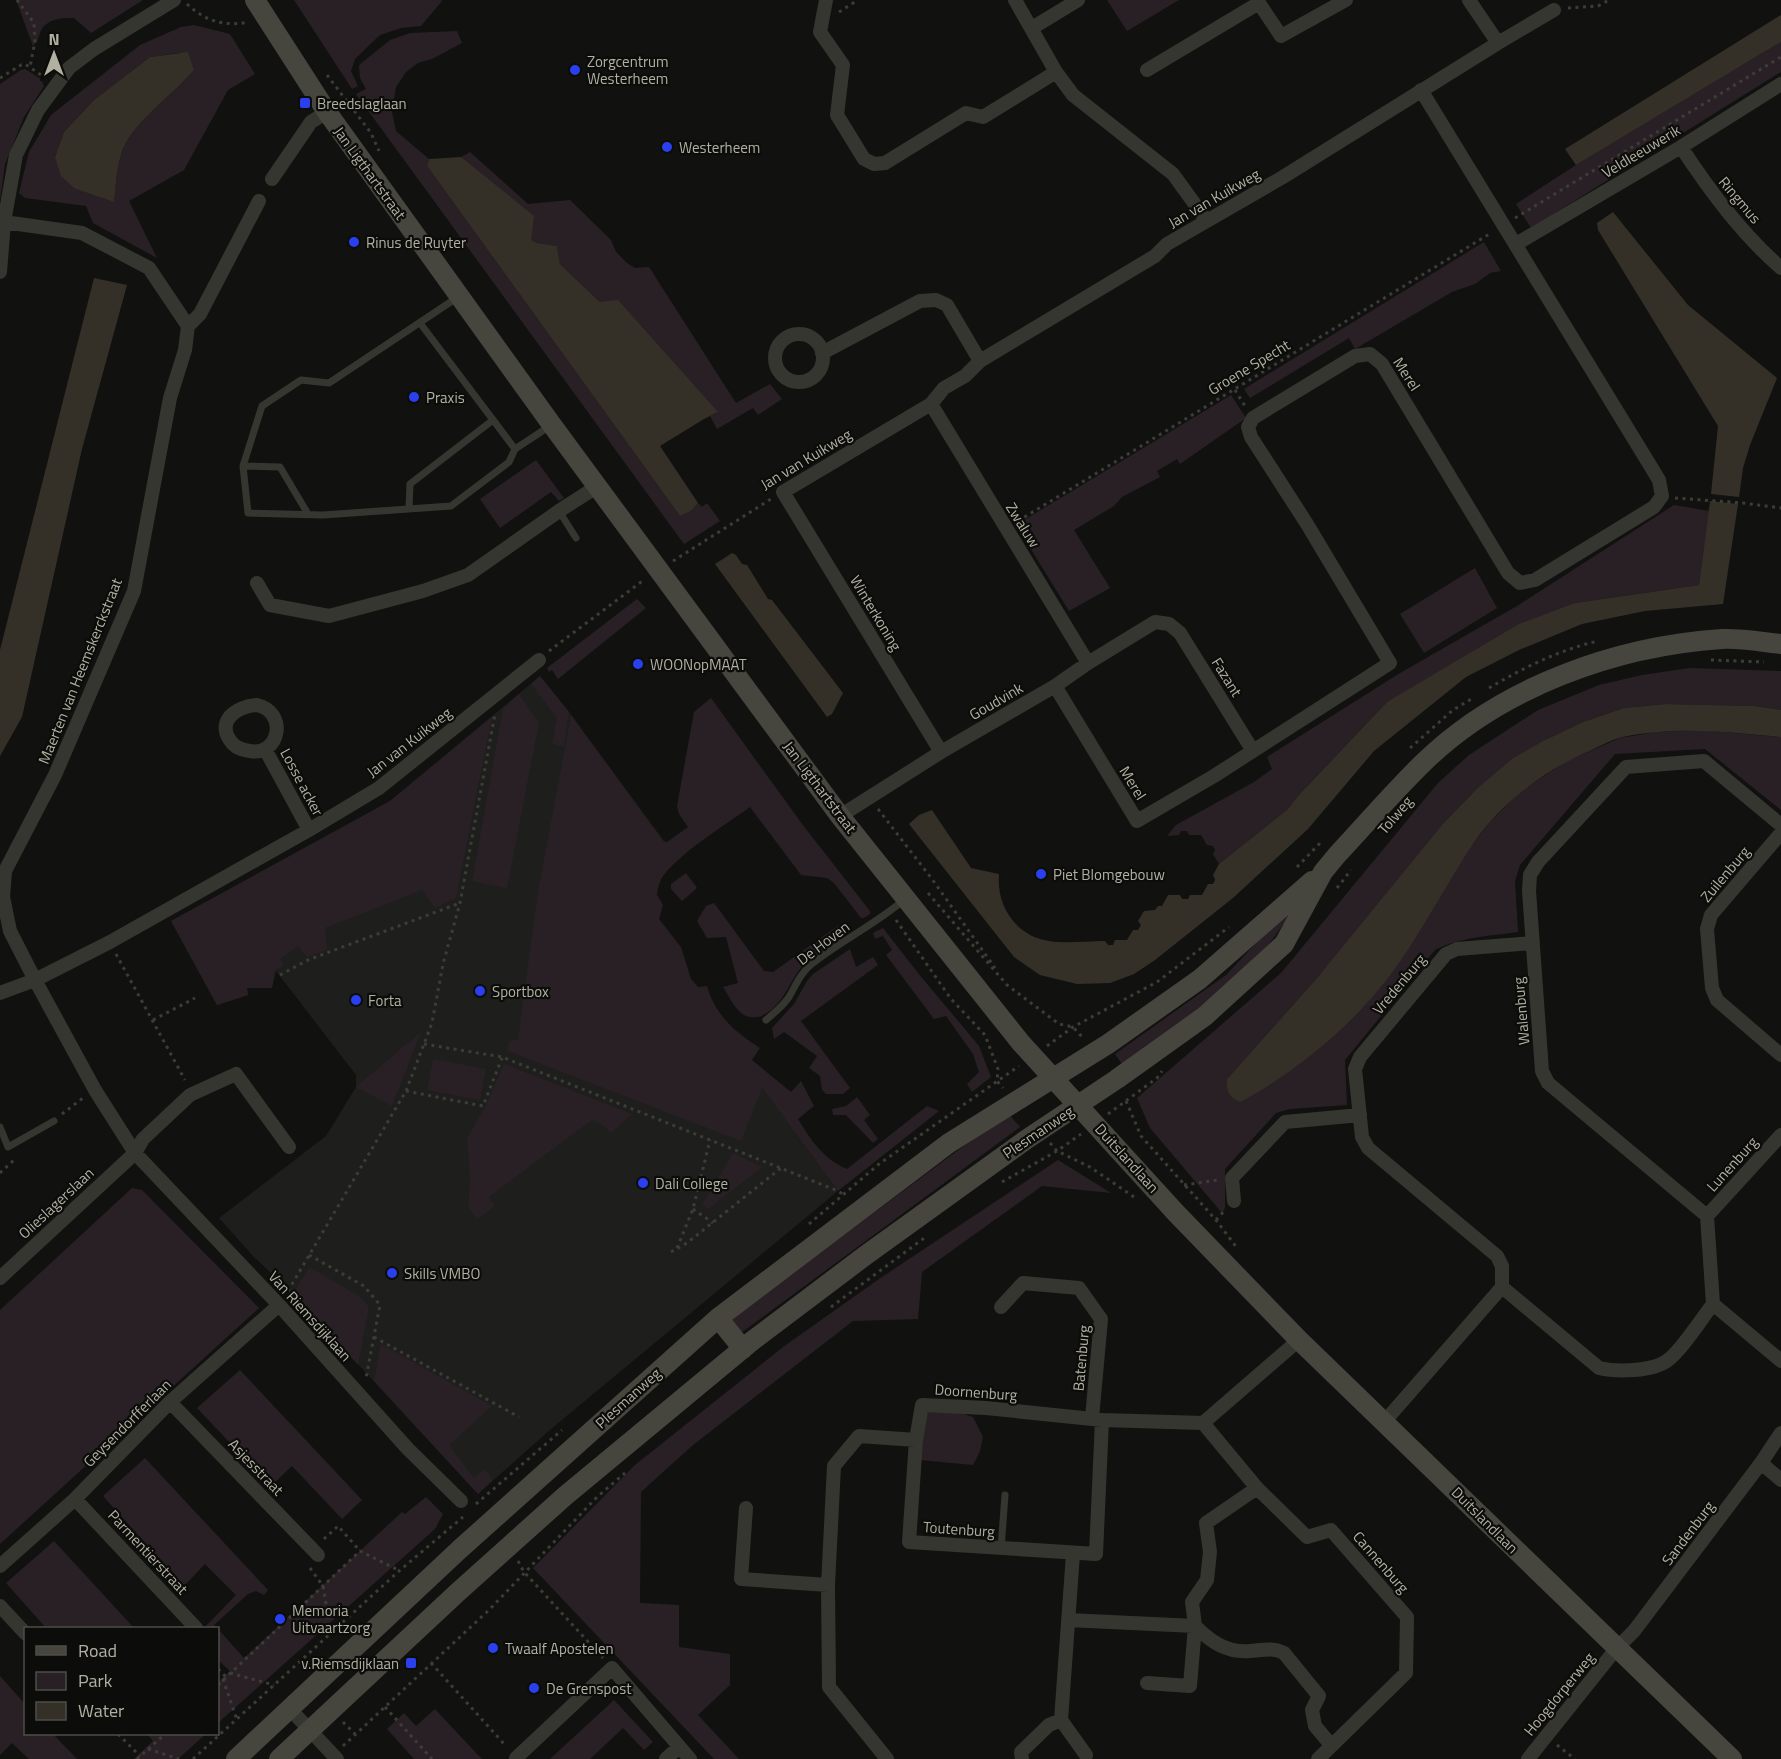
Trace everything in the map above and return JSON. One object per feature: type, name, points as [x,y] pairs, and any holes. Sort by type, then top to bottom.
[{"type":"main road","name":"Jan Ligthartstraat","points":[[255,0],[327,112],[552,425],[840,816],[938,940],[1033,1056],[1053,1077]]},
{"type":"main road","name":"Tolweg","points":[[1323,872],[1425,761],[1467,726],[1513,698],[1583,666],[1639,650],[1723,639],[1781,644]]},
{"type":"main road","points":[[1053,1077],[1094,1052],[1200,979],[1323,872]]},
{"type":"main road","points":[[1079,1104],[1205,1016],[1284,944],[1323,872]]},
{"type":"main road","name":"Plesmanweg","points":[[236,1759],[460,1549],[718,1318],[949,1143],[1053,1077]]},
{"type":"main road","name":"Duitslandlaan","points":[[1053,1077],[1176,1213],[1299,1340],[1732,1759]]},
{"type":"main road","name":"Plesmanweg","points":[[279,1759],[565,1496],[743,1349],[866,1255],[1039,1130],[1079,1104]]},
{"type":"main road","points":[[718,1318],[743,1349]]},
{"type":"street","points":[[0,270],[4,222],[16,155],[38,110],[69,68],[94,49],[174,0]]},
{"type":"street","points":[[826,0],[820,32],[843,65],[837,115],[864,159],[874,164],[885,163],[966,113],[983,117],[1056,72]]},
{"type":"street","points":[[1015,0],[1056,72],[1074,95],[1173,174],[1206,221]]},
{"type":"street","points":[[1032,28],[1078,0]]},
{"type":"street","points":[[1147,70],[1258,2],[1281,36],[1346,0]]},
{"type":"street","points":[[1469,0],[1498,43]]},
{"type":"street","name":"Jan van Kuikweg","points":[[783,492],[931,404],[944,388],[965,376],[980,361],[1155,256],[1167,244],[1283,177],[1554,10]]},
{"type":"street","name":"Veldleeuwerik","points":[[1516,244],[1681,147],[1781,84]]},
{"type":"street","points":[[1421,90],[1659,480],[1662,496]]},
{"type":"street","points":[[272,179],[311,122],[327,112]]},
{"type":"street","name":"Ringmus","points":[[1681,147],[1736,224],[1781,268]]},
{"type":"street","name":"Maerten van Heemskerckstraat","points":[[35,980],[10,931],[4,909],[5,871],[56,775],[134,591],[170,398],[185,350],[188,326],[200,314],[259,201]]},
{"type":"street","points":[[4,222],[82,233],[149,268],[188,326]]},
{"type":"street","points":[[822,353],[920,301],[936,300],[946,305],[980,361]]},
{"type":"street","name":"Merel","points":[[1055,686],[1137,821],[1253,751],[1390,663],[1307,524],[1251,436],[1248,427],[1253,418],[1355,356],[1370,354],[1382,364],[1508,573],[1520,583],[1534,580],[1654,507],[1662,496]]},
{"type":"street","name":"Zwaluw","points":[[931,404],[1088,663]]},
{"type":"street","points":[[257,583],[270,605],[329,616],[423,591],[468,575],[598,486]]},
{"type":"street","name":"Winterkoning","points":[[783,492],[941,752]]},
{"type":"street","name":"Goudvink","points":[[840,816],[941,752],[1055,686],[1155,622],[1169,624]]},
{"type":"street","name":"Fazant","points":[[1169,624],[1182,634],[1253,751]]},
{"type":"street","name":"Jan van Kuikweg","points":[[35,980],[110,942],[379,788],[539,660]]},
{"type":"street","name":"Losse acker","points":[[265,749],[309,830]]},
{"type":"street","name":"Walenburg","points":[[1707,1216],[1548,1083],[1542,1071],[1532,943],[1530,875],[1538,862],[1626,767],[1704,761],[1781,825]]},
{"type":"street","name":"Zuilenburg","points":[[1781,833],[1711,915],[1707,929],[1712,988],[1717,1000],[1781,1055]]},
{"type":"street","name":"Vredenburg","points":[[1502,1287],[1503,1266],[1497,1256],[1368,1148],[1362,1137],[1355,1069],[1360,1057],[1446,954],[1457,949],[1532,943]]},
{"type":"street","points":[[0,993],[35,980]]},
{"type":"street","name":"Van Riemsdijklaan","points":[[35,980],[95,1090],[135,1153],[279,1305],[408,1449],[465,1506]]},
{"type":"street","points":[[135,1153],[143,1139],[193,1094],[236,1074],[289,1147]]},
{"type":"street","points":[[1234,1201],[1232,1178],[1285,1122],[1360,1115]]},
{"type":"street","name":"Lunenburg","points":[[1707,1216],[1781,1135]]},
{"type":"street","name":"Olieslagerslaan","points":[[0,1278],[135,1153]]},
{"type":"street","points":[[1385,1421],[1502,1287],[1599,1368],[1615,1371],[1658,1365],[1669,1360],[1713,1304],[1707,1216]]},
{"type":"street","name":"Batenburg","points":[[1001,1307],[1023,1283],[1079,1288],[1101,1319],[1097,1419]]},
{"type":"street","points":[[1713,1304],[1781,1361]]},
{"type":"street","name":"Geysendorfferlaan","points":[[0,1566],[75,1498],[170,1402],[279,1305]]},
{"type":"street","points":[[1203,1423],[1299,1340]]},
{"type":"street","name":"Asjesstraat","points":[[170,1402],[315,1552]]},
{"type":"street","name":"Doornenburg","points":[[916,1440],[922,1405],[986,1408],[1097,1419],[1203,1423]]},
{"type":"street","name":"Toutenburg","points":[[916,1440],[909,1542],[1096,1554],[1097,1419]]},
{"type":"street","name":"Cannenburg","points":[[1203,1423],[1257,1488],[1307,1537],[1331,1530],[1407,1617],[1406,1673],[1318,1759]]},
{"type":"street","name":"Sandenburg","points":[[1616,1649],[1634,1631],[1781,1433]]},
{"type":"street","points":[[887,1759],[829,1687],[828,1585],[834,1466],[859,1436],[916,1440]]},
{"type":"street","points":[[1761,1462],[1781,1480]]},
{"type":"street","points":[[1147,1683],[1190,1686],[1195,1626],[1192,1602],[1207,1580],[1210,1552],[1206,1523],[1257,1488]]},
{"type":"street","name":"Parmentierstraat","points":[[75,1498],[194,1627]]},
{"type":"street","points":[[746,1508],[741,1579],[828,1585]]},
{"type":"street","points":[[1074,1554],[1061,1720],[1087,1758]]},
{"type":"street","points":[[0,1606],[24,1632]]},
{"type":"street","points":[[1068,1620],[1195,1626],[1211,1642],[1222,1648],[1246,1652],[1276,1649],[1284,1653],[1319,1696],[1312,1710],[1315,1726],[1331,1744]]},
{"type":"street","name":"Hoogdorperweg","points":[[1528,1759],[1616,1649]]},
{"type":"street","points":[[516,1758],[612,1668],[690,1759]]},
{"type":"street","points":[[290,1709],[333,1758]]},
{"type":"street","points":[[1022,1759],[1021,1752],[1049,1725],[1061,1720]]},
{"type":"street","points":[[666,1759],[679,1747]]},
{"type":"lane","points":[[460,296],[329,383],[301,380],[262,406],[243,466],[248,513],[308,514],[451,506],[509,462],[515,449],[543,433],[552,425]]},
{"type":"lane","points":[[420,323],[515,449]]},
{"type":"lane","points":[[409,509],[410,484],[493,420]]},
{"type":"lane","points":[[243,466],[280,467],[308,514]]},
{"type":"lane","points":[[559,511],[576,538]]},
{"type":"lane","name":"De Hoven","points":[[766,1020],[789,996],[796,980],[811,964],[890,911],[906,897]]},
{"type":"lane","points":[[0,1127],[8,1147],[54,1121]]},
{"type":"lane","points":[[1001,1549],[1005,1495]]},
{"type":"path","points":[[17,0],[34,23],[35,41],[30,67]]},
{"type":"path","points":[[184,0],[196,12],[216,22],[248,23]]},
{"type":"path","points":[[1554,10],[1598,6],[1610,0]]},
{"type":"path","name":"Groene Specht","points":[[1006,528],[1781,57]]},
{"type":"path","points":[[0,78],[21,65],[30,67],[55,85]]},
{"type":"path","name":"Jan van Kuikweg","points":[[539,660],[587,621],[659,570],[783,492]]},
{"type":"path","points":[[1662,496],[1781,508]]},
{"type":"path","points":[[1703,661],[1770,663]]},
{"type":"path","points":[[279,1305],[406,1091],[432,1023],[443,964],[460,903],[500,692]]},
{"type":"path","points":[[869,797],[932,879],[1007,985]]},
{"type":"path","points":[[1334,892],[1354,866]]},
{"type":"path","points":[[925,891],[1007,985],[1059,1024],[1074,1027],[1094,1052]]},
{"type":"path","points":[[280,975],[308,960],[460,903]]},
{"type":"path","points":[[890,911],[951,999],[985,1035],[998,1069],[997,1081],[1014,1101]]},
{"type":"path","points":[[110,942],[193,1094]]},
{"type":"path","points":[[153,1020],[195,998]]},
{"type":"path","points":[[997,1081],[1074,1027]]},
{"type":"path","points":[[424,1044],[502,1057],[782,1168],[844,1195]]},
{"type":"path","points":[[406,1091],[483,1106],[502,1057]]},
{"type":"path","points":[[1095,1124],[1157,1078],[1164,1068]]},
{"type":"path","points":[[1117,1079],[1132,1096]]},
{"type":"path","points":[[54,1121],[95,1090]]},
{"type":"path","name":"Duitslandlaan","points":[[1126,1101],[1141,1136],[1236,1245],[1242,1270],[1240,1278]]},
{"type":"path","name":"Plesmanweg","points":[[999,1184],[1057,1151],[1095,1124]]},
{"type":"path","points":[[1039,1130],[1057,1151]]},
{"type":"path","points":[[676,1250],[693,1209],[710,1140]]},
{"type":"path","points":[[0,1173],[14,1160],[8,1147]]},
{"type":"path","name":"Duitslandlaan","points":[[1057,1151],[1090,1167],[1136,1199],[1146,1202]]},
{"type":"path","points":[[672,1252],[713,1223],[782,1168]]},
{"type":"path","points":[[1184,1185],[1232,1178]]},
{"type":"path","points":[[693,1209],[713,1223]]},
{"type":"path","points":[[830,1308],[933,1231]]},
{"type":"path","points":[[309,1255],[364,1286],[380,1305],[360,1396]]},
{"type":"path","points":[[374,1337],[519,1417]]},
{"type":"path","points":[[333,1758],[490,1609],[597,1497],[632,1467]]},
{"type":"path","points":[[193,1759],[399,1570],[465,1506]]},
{"type":"path","points":[[315,1552],[338,1526],[360,1551],[399,1570]]},
{"type":"path","points":[[219,1684],[360,1551]]},
{"type":"path","points":[[524,1572],[612,1668]]},
{"type":"path","points":[[324,1586],[331,1633]]},
{"type":"path","points":[[431,1663],[516,1758]]},
{"type":"path","points":[[219,1670],[225,1678],[237,1720]]},
{"type":"path","points":[[230,1673],[274,1685]]},
{"type":"path","points":[[385,1707],[432,1759]]},
{"type":"path","points":[[119,1735],[139,1758],[164,1735]]},
{"type":"path","points":[[1546,1736],[1575,1759]]},
{"type":"path","points":[[148,1749],[178,1759]]},
{"type":"shaded area","points":[[540,676],[664,841],[610,881],[838,1191],[551,1429],[478,1494],[293,1294],[253,1256],[219,1218],[326,1136],[356,1087],[356,1075],[276,971],[272,988],[247,988],[248,995],[217,1005],[171,921],[390,801]]},
{"type":"green space","points":[[16,0],[143,0],[91,33],[74,18],[52,21],[45,25],[33,46]]},
{"type":"green space","points":[[294,0],[442,1],[421,26],[401,28],[380,35],[355,59],[351,71],[358,86],[352,89]]},
{"type":"green space","points":[[1107,0],[1179,0],[1127,31]]},
{"type":"green space","points":[[194,25],[230,34],[255,74],[228,90],[184,170],[129,201],[157,258],[93,223],[86,206],[25,198],[19,193],[29,152],[51,115],[140,45],[181,27]],"holes":[[[188,53],[194,70],[143,120],[126,143],[118,166],[114,201],[100,197],[55,157],[64,132],[94,100],[150,57]]]},
{"type":"green space","points":[[457,31],[462,43],[432,59],[418,63],[406,72],[396,87],[392,112],[396,131],[429,159],[427,166],[680,516],[691,511],[698,503],[702,507],[707,503],[720,521],[684,544],[356,94],[366,89],[360,78],[359,65],[390,40],[410,33]]},
{"type":"green space","points":[[1781,42],[1781,72],[1531,228],[1516,204],[1576,165]]},
{"type":"green space","points":[[25,69],[41,79],[44,86],[24,117],[5,164],[0,200],[0,84]]},
{"type":"green space","points":[[470,152],[528,204],[570,200],[611,240],[616,252],[627,263],[635,268],[649,267],[736,403],[770,384],[782,399],[758,415],[753,408],[717,429],[710,416],[717,413],[560,264],[557,246],[531,240],[461,157]]},
{"type":"green space","points":[[1484,242],[1501,271],[1490,273],[1475,284],[1452,292],[1355,349],[1349,338],[1250,398],[1244,389]]},
{"type":"green space","points":[[1231,395],[1246,418],[1180,464],[1177,459],[1157,471],[1160,477],[1122,497],[1114,506],[1074,530],[1110,588],[1069,611],[1016,525]]},
{"type":"green space","points":[[536,460],[564,498],[559,501],[551,492],[500,528],[480,499]]},
{"type":"green space","points":[[1674,505],[1709,511],[1699,585],[1575,603],[1387,702],[1288,809],[1219,864],[1213,854],[1215,850],[1213,846],[1207,845],[1201,835],[1189,835],[1187,831],[1181,831],[1179,835],[1167,836],[1176,825],[1254,782],[1272,769],[1267,757],[1400,673],[1517,606]]},
{"type":"green space","points":[[1475,568],[1497,608],[1424,653],[1400,614]]},
{"type":"green space","points":[[637,599],[646,608],[558,679],[552,670],[549,672],[547,668]]},
{"type":"green space","points":[[1690,668],[1781,671],[1781,710],[1754,706],[1666,704],[1624,708],[1583,722],[1545,740],[1318,977],[1227,1079],[1227,1088],[1297,1066],[1347,1022],[1380,988],[1417,935],[1469,849],[1490,822],[1521,791],[1567,761],[1620,738],[1656,732],[1699,730],[1781,737],[1781,810],[1705,749],[1615,754],[1520,865],[1515,881],[1518,932],[1465,940],[1435,950],[1345,1060],[1347,1105],[1290,1109],[1276,1113],[1225,1169],[1225,1208],[1222,1213],[1150,1128],[1137,1098],[1281,973],[1438,783],[1469,755],[1538,710],[1599,685],[1642,675]]},
{"type":"green space","points":[[540,676],[569,712],[564,746],[552,744],[557,718],[531,684]]},
{"type":"green space","points":[[519,694],[539,723],[507,888],[472,881],[503,709]]},
{"type":"green space","points":[[711,698],[870,914],[861,918],[834,883],[827,878],[801,875],[750,807],[686,853],[666,873],[659,885],[657,895],[663,905],[659,919],[681,947],[691,979],[698,987],[707,986],[715,1006],[727,1022],[760,1048],[752,1060],[791,1092],[801,1081],[814,1106],[798,1119],[818,1148],[839,1165],[847,1169],[927,1106],[939,1111],[838,1191],[762,1088],[741,1141],[508,1051],[509,1041],[518,1040],[538,892],[571,715],[663,841],[667,842],[688,827],[679,814],[677,806],[694,712]]},
{"type":"green space","points":[[492,717],[456,898],[435,908],[422,890],[325,928],[327,950],[307,957],[298,946],[280,959],[284,966],[275,970],[272,988],[247,988],[248,995],[217,1005],[171,921],[390,801]]},
{"type":"green space","points":[[686,873],[697,888],[682,901],[671,889],[671,884]]},
{"type":"green space","points":[[1312,884],[1244,975],[1124,1067],[1115,1054],[1226,975]]},
{"type":"green space","points":[[714,903],[764,971],[773,972],[839,925],[844,939],[805,963],[781,1000],[768,1012],[758,1017],[746,1016],[736,1007],[723,987],[738,983],[726,937],[707,938],[697,921],[706,906]]},
{"type":"green space","points":[[883,928],[979,1046],[991,1077],[972,1092],[967,1084],[979,1072],[973,1054],[946,1016],[934,1019],[886,955],[892,950],[883,936],[875,939],[873,933]]},
{"type":"green space","points":[[850,949],[856,967],[873,957],[878,965],[801,1021],[850,1088],[843,1094],[826,1094],[822,1090],[820,1076],[809,1068],[817,1056],[784,1032],[774,1039],[772,1028],[794,1004],[813,974]]},
{"type":"green space","points":[[421,1032],[392,1106],[356,1087]]},
{"type":"green space","points":[[433,1059],[486,1069],[480,1100],[427,1090]]},
{"type":"green space","points":[[504,1064],[632,1114],[611,1133],[603,1125],[592,1120],[489,1197],[495,1206],[477,1219],[468,1207],[470,1179],[467,1138],[484,1109]]},
{"type":"green space","points":[[857,1097],[870,1115],[864,1120],[878,1139],[873,1143],[846,1115],[833,1115],[832,1109],[846,1106]]},
{"type":"green space","points":[[1008,1113],[1020,1127],[741,1333],[731,1319]]},
{"type":"green space","points":[[733,1153],[762,1167],[708,1209],[702,1205]]},
{"type":"green space","points":[[1058,1160],[1111,1193],[1042,1186],[922,1272],[918,1319],[853,1321],[693,1445],[641,1492],[640,1603],[679,1605],[679,1647],[730,1654],[730,1685],[698,1715],[739,1759],[714,1759],[533,1568],[635,1465],[783,1347],[879,1279]]},
{"type":"green space","points":[[132,1188],[142,1190],[259,1308],[0,1544],[0,1310]]},
{"type":"green space","points":[[309,1267],[359,1296],[369,1307],[358,1365],[293,1294]]},
{"type":"green space","points":[[381,1344],[492,1406],[449,1445],[474,1478],[485,1469],[493,1480],[478,1494],[374,1381]]},
{"type":"green space","points":[[240,1370],[362,1500],[342,1519],[292,1466],[271,1486],[197,1408]]},
{"type":"green space","points":[[930,1410],[957,1412],[973,1417],[983,1437],[980,1451],[973,1465],[920,1460],[924,1419]]},
{"type":"green space","points":[[145,1458],[268,1590],[264,1595],[256,1591],[248,1594],[214,1625],[216,1627],[205,1627],[236,1595],[205,1564],[184,1586],[103,1496]]},
{"type":"green space","points":[[426,1497],[443,1514],[435,1529],[219,1722],[219,1681],[230,1671],[219,1661],[219,1630],[244,1658],[402,1512],[405,1514]]},
{"type":"green space","points":[[54,1541],[133,1627],[45,1627],[6,1583]]},
{"type":"green space","points":[[0,1676],[24,1703],[24,1735],[54,1735],[77,1759],[29,1759],[12,1743],[0,1755]]},
{"type":"green space","points":[[614,1700],[653,1742],[644,1750],[623,1728],[590,1759],[550,1759]]},
{"type":"green space","points":[[435,1709],[482,1759],[414,1759],[387,1729],[404,1713],[416,1726]]},
{"type":"green space","points":[[148,1735],[205,1735],[178,1759],[134,1759],[153,1741]]},
{"type":"water","points":[[1781,15],[1781,42],[1576,165],[1565,149]]},
{"type":"water","points":[[188,52],[194,70],[142,121],[126,143],[118,167],[114,202],[74,188],[61,176],[55,157],[64,132],[94,100],[150,57]]},
{"type":"water","points":[[461,157],[534,216],[531,240],[557,246],[560,264],[600,302],[618,300],[718,412],[660,446],[698,503],[691,511],[680,516],[427,166],[429,159]]},
{"type":"water","points":[[1613,212],[1688,305],[1777,378],[1750,445],[1743,468],[1739,497],[1711,494],[1718,426],[1598,230],[1597,223]]},
{"type":"water","points":[[94,278],[127,285],[82,449],[22,717],[0,756],[0,650]]},
{"type":"water","points":[[1710,501],[1738,504],[1723,604],[1645,611],[1582,624],[1519,650],[1466,677],[1374,751],[1308,829],[1233,898],[1134,974],[1110,983],[1077,984],[1040,975],[1014,957],[909,824],[919,815],[932,810],[971,868],[999,874],[999,886],[1005,908],[1010,918],[1027,933],[1037,938],[1056,942],[1105,941],[1108,945],[1113,945],[1115,940],[1127,940],[1133,930],[1138,930],[1141,925],[1138,921],[1144,911],[1155,910],[1158,906],[1162,906],[1168,895],[1180,895],[1182,899],[1188,899],[1190,895],[1202,895],[1208,884],[1213,884],[1215,880],[1213,875],[1219,864],[1288,809],[1387,702],[1519,624],[1575,603],[1699,585]]},
{"type":"water","points":[[732,553],[742,564],[747,565],[768,599],[772,600],[843,693],[832,714],[827,717],[715,564]]},
{"type":"water","points":[[1666,704],[1754,706],[1781,710],[1781,737],[1682,731],[1623,737],[1572,759],[1546,774],[1522,791],[1484,829],[1399,962],[1380,988],[1350,1021],[1297,1066],[1259,1091],[1240,1102],[1231,1096],[1227,1087],[1227,1079],[1318,977],[1443,824],[1478,788],[1512,759],[1583,722],[1624,708]]},
{"type":"place","name":"Zorgcentrum Westerheem","points":[[575,70]]},
{"type":"place","name":"Breedslaglaan","points":[[305,103]]},
{"type":"place","name":"Westerheem","points":[[667,147]]},
{"type":"place","name":"Rinus de Ruyter","points":[[354,242]]},
{"type":"place","name":"Praxis","points":[[414,397]]},
{"type":"place","name":"WOONopMAAT","points":[[638,664]]},
{"type":"place","name":"Piet Blomgebouw","points":[[1041,874]]},
{"type":"place","name":"Sportbox","points":[[480,991]]},
{"type":"place","name":"Forta","points":[[356,1000]]},
{"type":"place","name":"Dali College","points":[[643,1183]]},
{"type":"place","name":"Skills VMBO","points":[[392,1273]]},
{"type":"place","name":"Memoria Uitvaartzorg","points":[[280,1619]]},
{"type":"place","name":"Twaalf Apostelen","points":[[493,1648]]},
{"type":"place","name":"v.Riemsdijklaan","points":[[411,1663]]},
{"type":"place","name":"De Grenspost","points":[[534,1688]]}]
